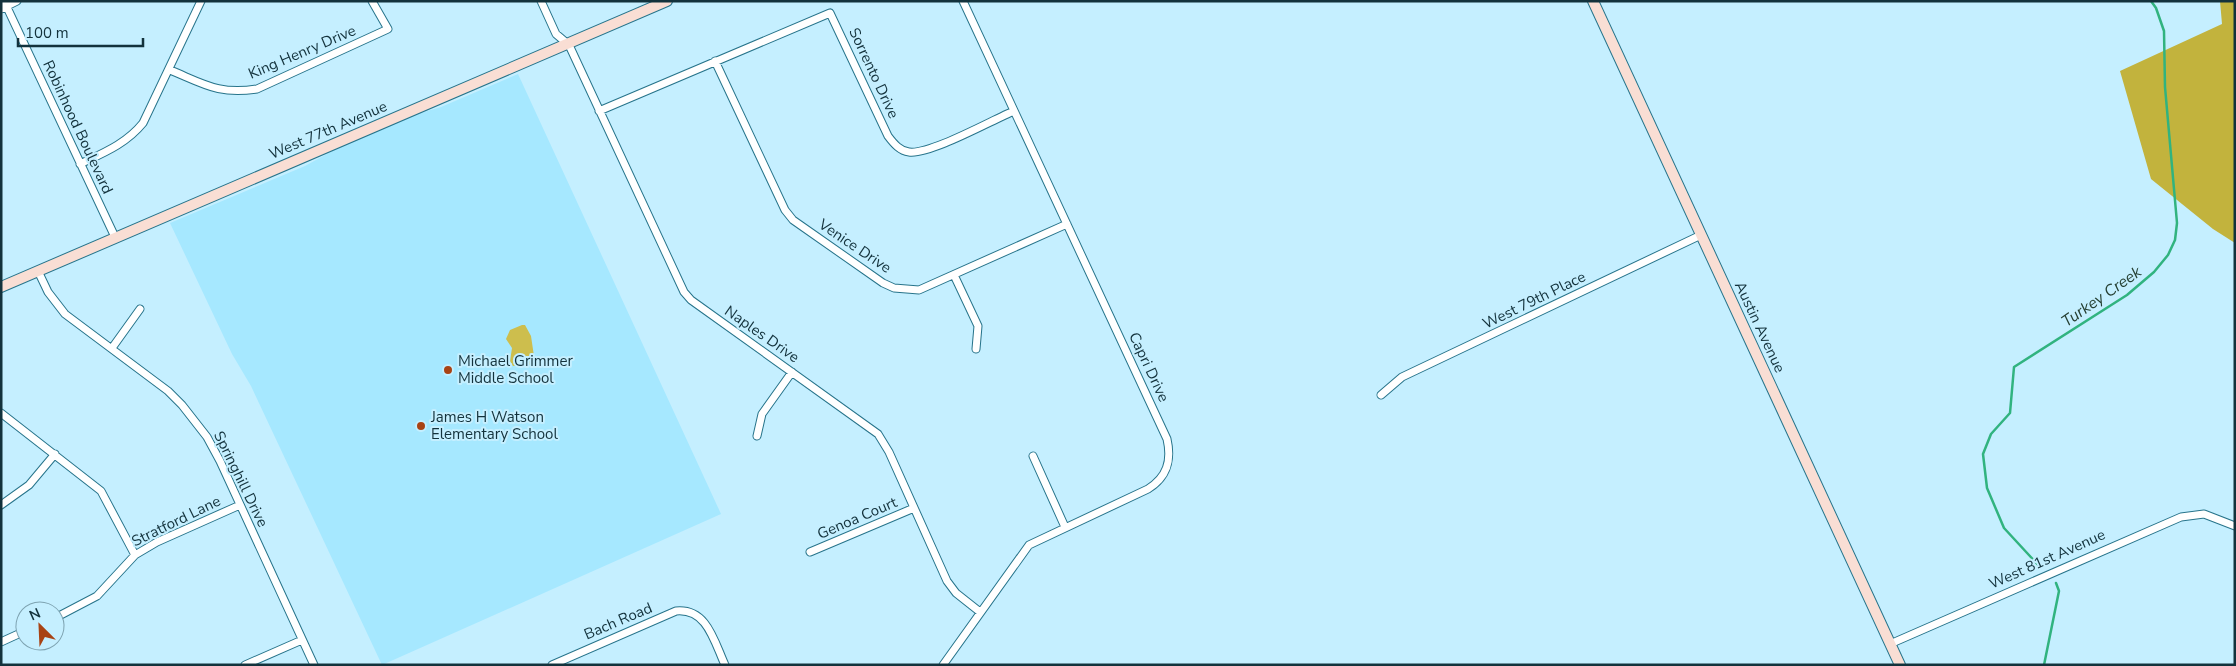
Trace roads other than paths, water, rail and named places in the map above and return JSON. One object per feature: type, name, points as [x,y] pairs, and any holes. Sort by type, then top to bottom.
[{"type":"street","points":[[4,5],[17,1]]},
{"type":"street","points":[[80,164],[118,146],[134,135],[143,124],[201,1]]},
{"type":"street","name":"King Henry Drive","points":[[170,70],[219,90],[238,92],[257,88],[388,29],[372,1]]},
{"type":"street","name":"Naples Drive","points":[[541,1],[556,34],[569,45],[684,292],[691,300],[878,434],[889,452],[947,581],[956,593],[980,612]]},
{"type":"street","name":"West 77th Avenue","points":[[1,287],[569,45],[653,4],[667,1]]},
{"type":"street","name":"Capri Drive","points":[[943,665],[1029,545],[1156,484],[1167,469],[1169,449],[964,1]]},
{"type":"street","name":"Austin Avenue","points":[[1593,1],[1900,665]]},
{"type":"street","name":"Robinhood Boulevard","points":[[4,5],[115,237]]},
{"type":"street","name":"Sorrento Drive","points":[[599,111],[830,13],[888,136],[901,149],[909,152],[928,150],[1014,111]]},
{"type":"street","name":"Venice Drive","points":[[715,61],[778,198],[794,220],[894,288],[920,290],[1067,224]]},
{"type":"street","name":"West 79th Place","points":[[1382,395],[1402,377],[1701,235]]},
{"type":"street","name":"Springhill Drive","points":[[38,272],[56,305],[168,392],[196,422],[220,461],[302,640]]},
{"type":"street","points":[[954,275],[978,326],[976,349]]},
{"type":"street","points":[[112,348],[140,309]]},
{"type":"street","points":[[757,436],[762,414],[792,372]]},
{"type":"street","points":[[1,413],[101,491],[135,555]]},
{"type":"street","points":[[1,505],[29,484],[55,454]]},
{"type":"street","points":[[1033,456],[1065,527]]},
{"type":"street","name":"Stratford Lane","points":[[65,613],[97,596],[135,555],[157,542],[240,505]]},
{"type":"street","name":"Genoa Court","points":[[810,552],[914,508]]},
{"type":"street","name":"West 81st Avenue","points":[[1890,644],[2181,517],[2204,514],[2235,526]]},
{"type":"street","name":"Bach Road","points":[[552,665],[676,611],[686,610],[695,613],[704,621],[725,665]]},
{"type":"street","points":[[1,642],[15,636]]},
{"type":"street","points":[[245,665],[302,640],[314,665]]},
{"type":"waterway","name":"Turkey Creek","points":[[2040,567],[2004,528],[1987,488],[1983,454],[1991,434],[2010,413],[2014,367],[2127,295],[2154,272],[2168,255],[2175,240],[2177,223],[2165,87],[2164,31],[2156,8],[2151,1]]},
{"type":"waterway","name":"Turkey Creek","points":[[2044,665],[2059,591],[2056,583]]},
{"type":"place","name":"Michael Grimmer Middle School","points":[[448,370]]},
{"type":"place","name":"James H Watson Elementary School","points":[[421,426]]}]
